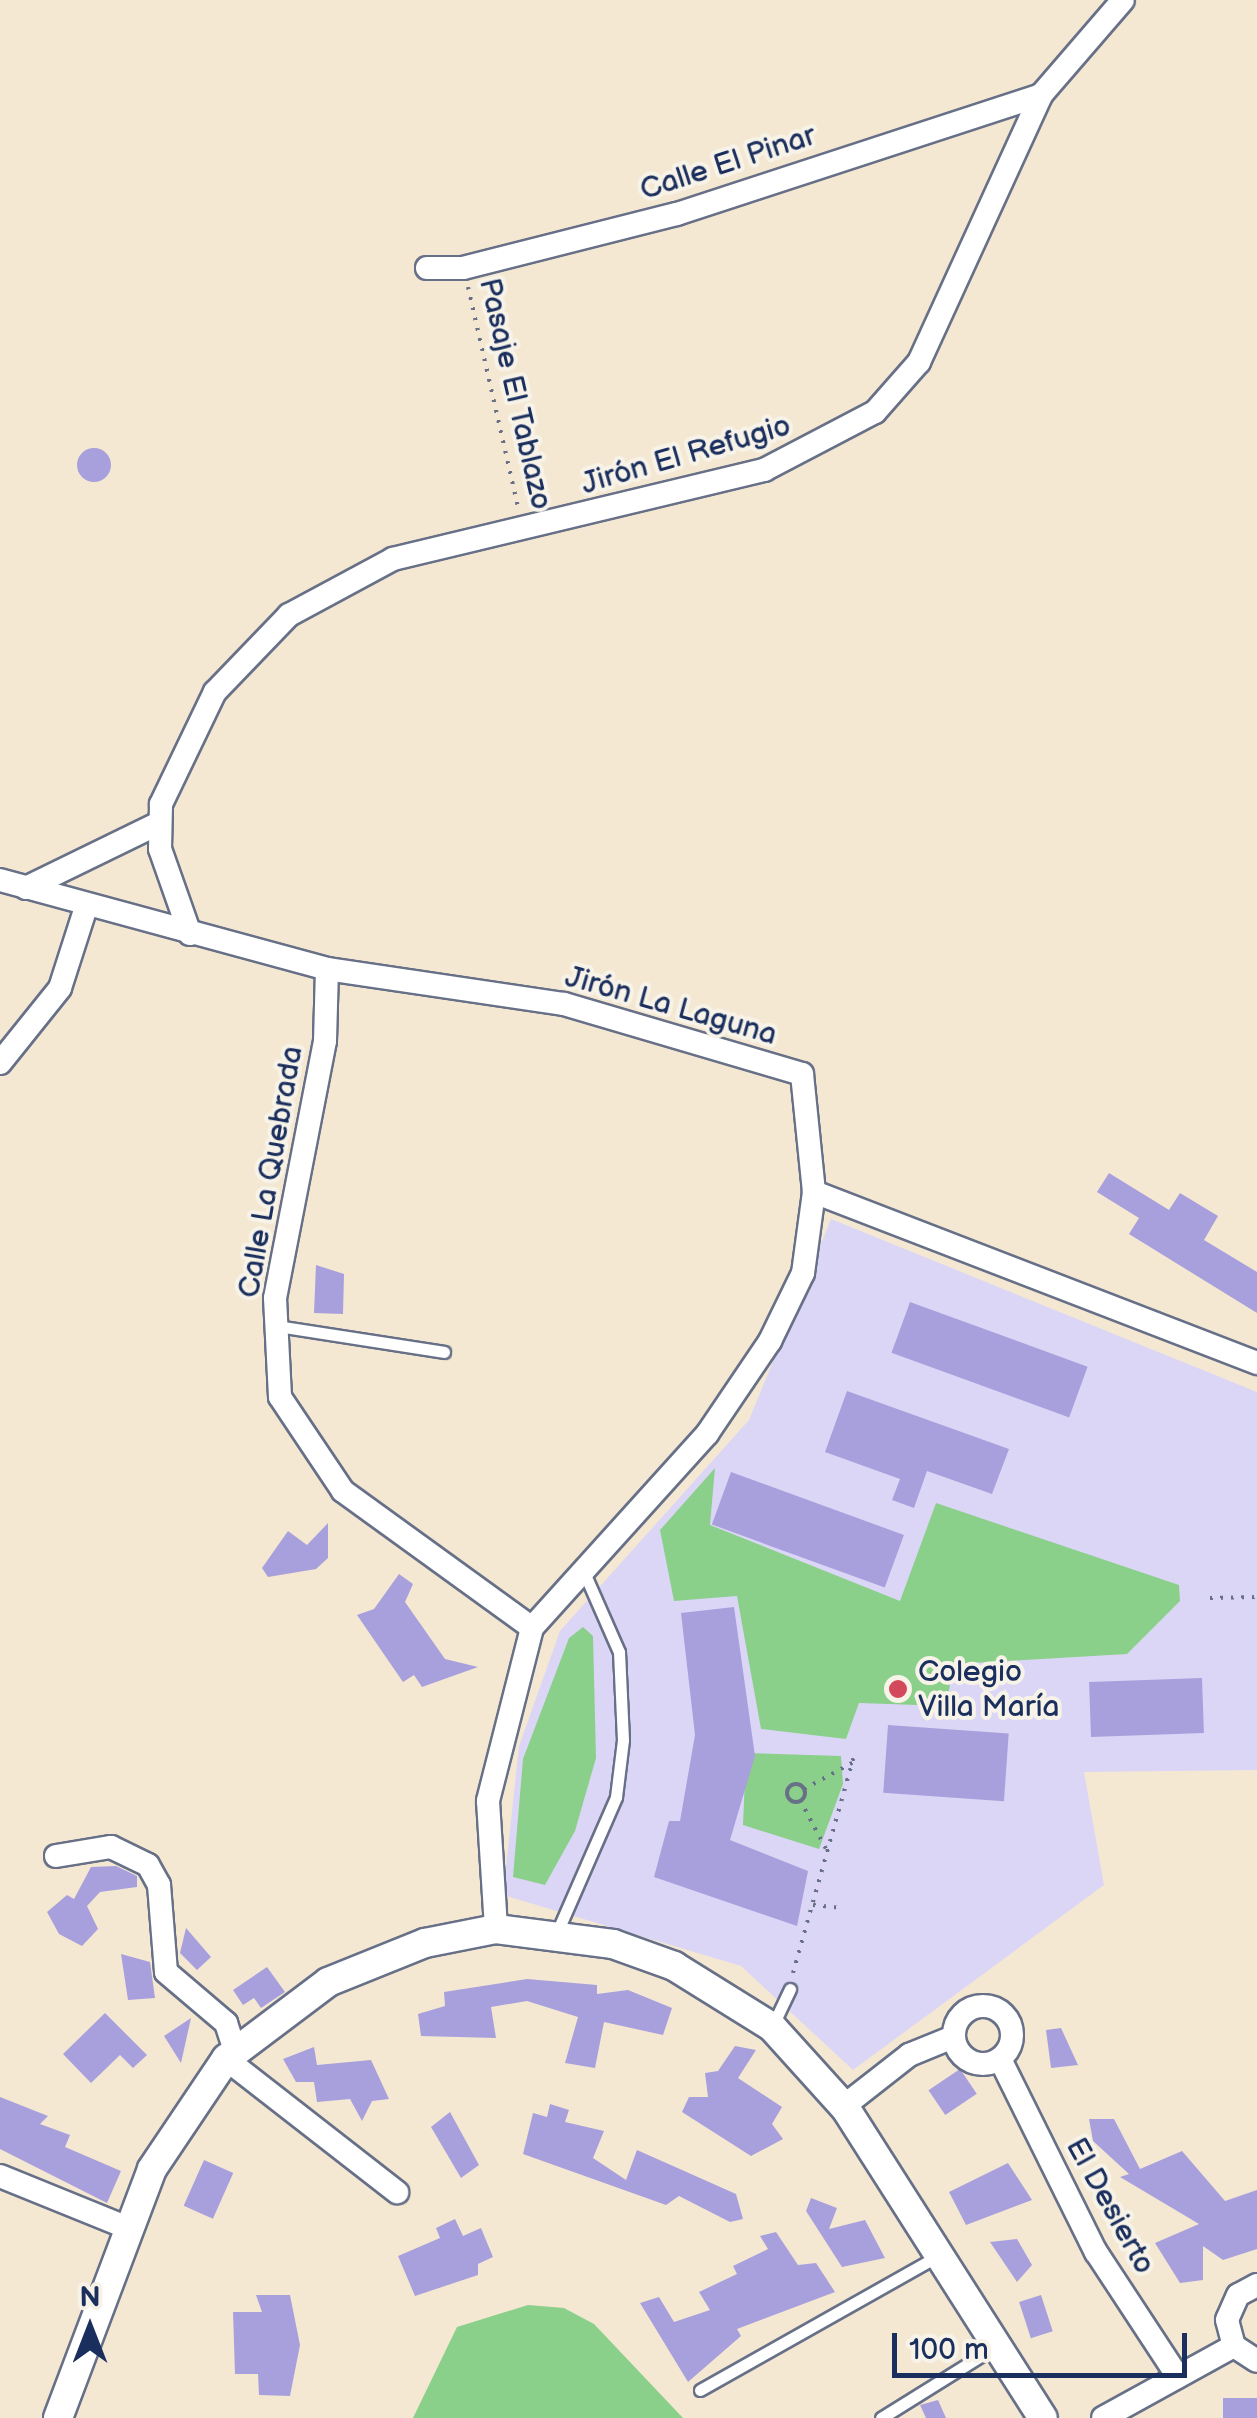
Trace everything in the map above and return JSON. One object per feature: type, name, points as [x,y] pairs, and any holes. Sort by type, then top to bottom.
[{"type":"street","name":"Jirón El Refugio","points":[[157,824],[215,692],[289,615],[392,558],[524,531],[764,470],[875,412],[919,362],[1042,95],[1123,0]]},
{"type":"street","name":"Calle El Pinar","points":[[427,268],[463,268],[676,214],[1042,95]]},
{"type":"street","points":[[26,888],[157,824],[190,934]]},
{"type":"street","name":"Jirón La Laguna","points":[[0,880],[86,907],[327,969],[564,1004],[802,1074],[814,1192],[803,1273],[770,1341],[707,1434],[532,1628],[488,1802],[496,1929]]},
{"type":"street","points":[[0,1063],[60,988],[86,907]]},
{"type":"street","name":"Calle La Quebrada","points":[[327,969],[325,1041],[277,1326],[280,1398],[343,1492],[532,1628]]},
{"type":"street","points":[[814,1192],[1257,1364]]},
{"type":"street","points":[[56,1856],[111,1847],[148,1865],[159,1885],[166,1972],[226,2022],[230,2055],[397,2192]]},
{"type":"street","points":[[58,2418],[128,2228],[170,2138],[230,2055],[280,2013],[376,1959],[496,1929],[558,1930],[674,1966],[772,2027],[844,2106],[943,2253],[1043,2418]]},
{"type":"street","name":"El Desierto","points":[[953,2037],[966,2010],[996,2008],[1012,2032],[1000,2059],[1096,2252],[1178,2377]]},
{"type":"street","points":[[844,2106],[909,2055],[953,2037],[974,2063],[1000,2059]]},
{"type":"street","points":[[0,2176],[128,2228]]},
{"type":"street","points":[[1234,2346],[1230,2306],[1257,2285]]},
{"type":"street","points":[[1104,2418],[1234,2346]]},
{"type":"street","points":[[1234,2346],[1257,2361]]},
{"type":"lane","points":[[277,1326],[444,1352]]},
{"type":"lane","points":[[558,1930],[616,1796],[624,1740],[619,1652],[583,1570]]},
{"type":"lane","points":[[772,2027],[789,1988]]},
{"type":"lane","points":[[700,2390],[943,2253]]},
{"type":"lane","points":[[880,2418],[999,2345]]},
{"type":"path","name":"Pasaje El Tablazo","points":[[463,268],[524,531]]},
{"type":"path","points":[[1210,1598],[1257,1597]]},
{"type":"path","points":[[789,1988],[855,1752]]},
{"type":"path","points":[[828,1851],[800,1800],[787,1790],[804,1789],[852,1763]]},
{"type":"path","points":[[800,1800],[804,1789]]},
{"type":"path","points":[[812,1905],[843,1908]]},
{"type":"shaded area","name":"Colegio Villa María","points":[[831,1219],[1257,1392],[1257,1770],[1084,1772],[1104,1885],[853,2070],[741,1966],[503,1895],[519,1746],[560,1631],[749,1420]]},
{"type":"green space","points":[[715,1468],[710,1525],[900,1601],[936,1503],[1179,1585],[1180,1601],[1127,1654],[954,1664],[946,1706],[859,1703],[846,1739],[761,1729],[737,1596],[674,1601],[660,1530]]},
{"type":"green space","points":[[583,1627],[593,1636],[596,1758],[575,1831],[545,1885],[513,1877],[523,1759],[569,1638]]},
{"type":"green space","points":[[746,1753],[841,1756],[843,1784],[819,1849],[743,1825]]},
{"type":"green space","points":[[528,2305],[564,2308],[594,2324],[683,2418],[413,2418],[457,2327]]},
{"type":"building","points":[[94,448],[106,453],[111,465],[106,477],[94,482],[82,477],[77,465],[82,453]]},
{"type":"building","points":[[1109,1173],[1169,1210],[1180,1193],[1218,1216],[1204,1240],[1257,1272],[1257,1313],[1129,1234],[1139,1218],[1097,1192]]},
{"type":"building","points":[[316,1265],[344,1274],[343,1314],[314,1313]]},
{"type":"building","points":[[910,1302],[1088,1367],[1069,1417],[892,1353]]},
{"type":"building","points":[[847,1391],[1009,1449],[992,1494],[927,1471],[914,1508],[892,1500],[900,1479],[825,1452]]},
{"type":"building","points":[[731,1472],[904,1535],[885,1588],[712,1525]]},
{"type":"building","points":[[328,1523],[328,1558],[316,1569],[268,1577],[262,1568],[288,1531],[307,1545]]},
{"type":"building","points":[[399,1574],[413,1584],[405,1602],[445,1659],[478,1667],[422,1687],[414,1675],[403,1682],[357,1615],[374,1609]]},
{"type":"building","points":[[734,1607],[755,1756],[730,1840],[808,1871],[797,1926],[654,1877],[669,1821],[680,1821],[695,1735],[681,1613]]},
{"type":"building","points":[[1202,1678],[1204,1733],[1091,1737],[1089,1682]]},
{"type":"building","points":[[888,1725],[1009,1733],[1004,1801],[883,1793]]},
{"type":"building","points":[[116,1866],[137,1876],[137,1887],[100,1892],[87,1906],[98,1929],[82,1946],[59,1934],[47,1912],[67,1895],[74,1899],[91,1867]]},
{"type":"building","points":[[186,1928],[211,1957],[197,1970],[180,1953]]},
{"type":"building","points":[[121,1954],[150,1962],[155,1998],[128,2000]]},
{"type":"building","points":[[267,1967],[285,1992],[261,2008],[254,1998],[243,2005],[233,1990]]},
{"type":"building","points":[[527,1979],[597,1985],[597,1994],[628,1990],[672,2008],[663,2035],[604,2022],[595,2068],[565,2063],[578,2017],[527,2001],[491,2007],[496,2038],[421,2036],[418,2014],[445,2006],[444,1992]]},
{"type":"building","points":[[105,2013],[147,2055],[133,2068],[120,2055],[91,2083],[63,2054]]},
{"type":"building","points":[[191,2018],[181,2063],[164,2036]]},
{"type":"building","points":[[1061,2028],[1078,2065],[1051,2068],[1046,2030]]},
{"type":"building","points":[[735,2046],[756,2050],[738,2078],[782,2107],[772,2124],[783,2139],[751,2156],[682,2112],[689,2097],[708,2097],[705,2073],[718,2071]]},
{"type":"building","points":[[314,2047],[317,2065],[371,2060],[389,2099],[372,2101],[362,2121],[350,2099],[317,2102],[314,2082],[296,2082],[283,2059]]},
{"type":"building","points":[[960,2069],[977,2094],[945,2115],[928,2090]]},
{"type":"building","points":[[0,2097],[48,2116],[40,2124],[70,2135],[65,2147],[121,2171],[107,2203],[0,2149]]},
{"type":"building","points":[[550,2104],[569,2110],[565,2122],[604,2131],[593,2158],[626,2180],[637,2150],[736,2194],[743,2219],[730,2222],[679,2196],[666,2205],[523,2154],[533,2113],[547,2117]]},
{"type":"building","points":[[450,2112],[479,2165],[461,2178],[431,2127]]},
{"type":"building","points":[[1089,2119],[1114,2119],[1140,2169],[1182,2151],[1225,2201],[1257,2190],[1257,2249],[1223,2260],[1203,2246],[1203,2280],[1180,2283],[1155,2243],[1199,2224],[1120,2177],[1129,2174],[1093,2141]]},
{"type":"building","points":[[204,2160],[233,2173],[213,2219],[184,2206]]},
{"type":"building","points":[[1008,2163],[1032,2200],[966,2225],[949,2192]]},
{"type":"building","points":[[811,2198],[837,2208],[829,2229],[865,2220],[885,2258],[842,2267],[806,2211]]},
{"type":"building","points":[[455,2219],[463,2236],[481,2228],[493,2257],[478,2264],[478,2275],[415,2296],[398,2256],[440,2238],[436,2228]]},
{"type":"building","points":[[776,2232],[798,2265],[816,2263],[835,2292],[737,2329],[741,2336],[688,2382],[640,2303],[659,2297],[674,2322],[710,2310],[699,2292],[737,2274],[733,2266],[768,2249],[760,2236]]},
{"type":"building","points":[[1017,2239],[1032,2265],[1017,2282],[990,2242]]},
{"type":"building","points":[[256,2295],[290,2295],[300,2345],[290,2396],[259,2395],[258,2374],[235,2374],[233,2312],[262,2312]]},
{"type":"building","points":[[1041,2295],[1053,2331],[1031,2338],[1019,2302]]},
{"type":"building","points":[[1223,2398],[1257,2398],[1257,2418],[1223,2418]]},
{"type":"building","points":[[938,2400],[946,2418],[926,2418],[920,2405]]},
{"type":"place","name":"Colegio Villa María","points":[[898,1689]]}]
